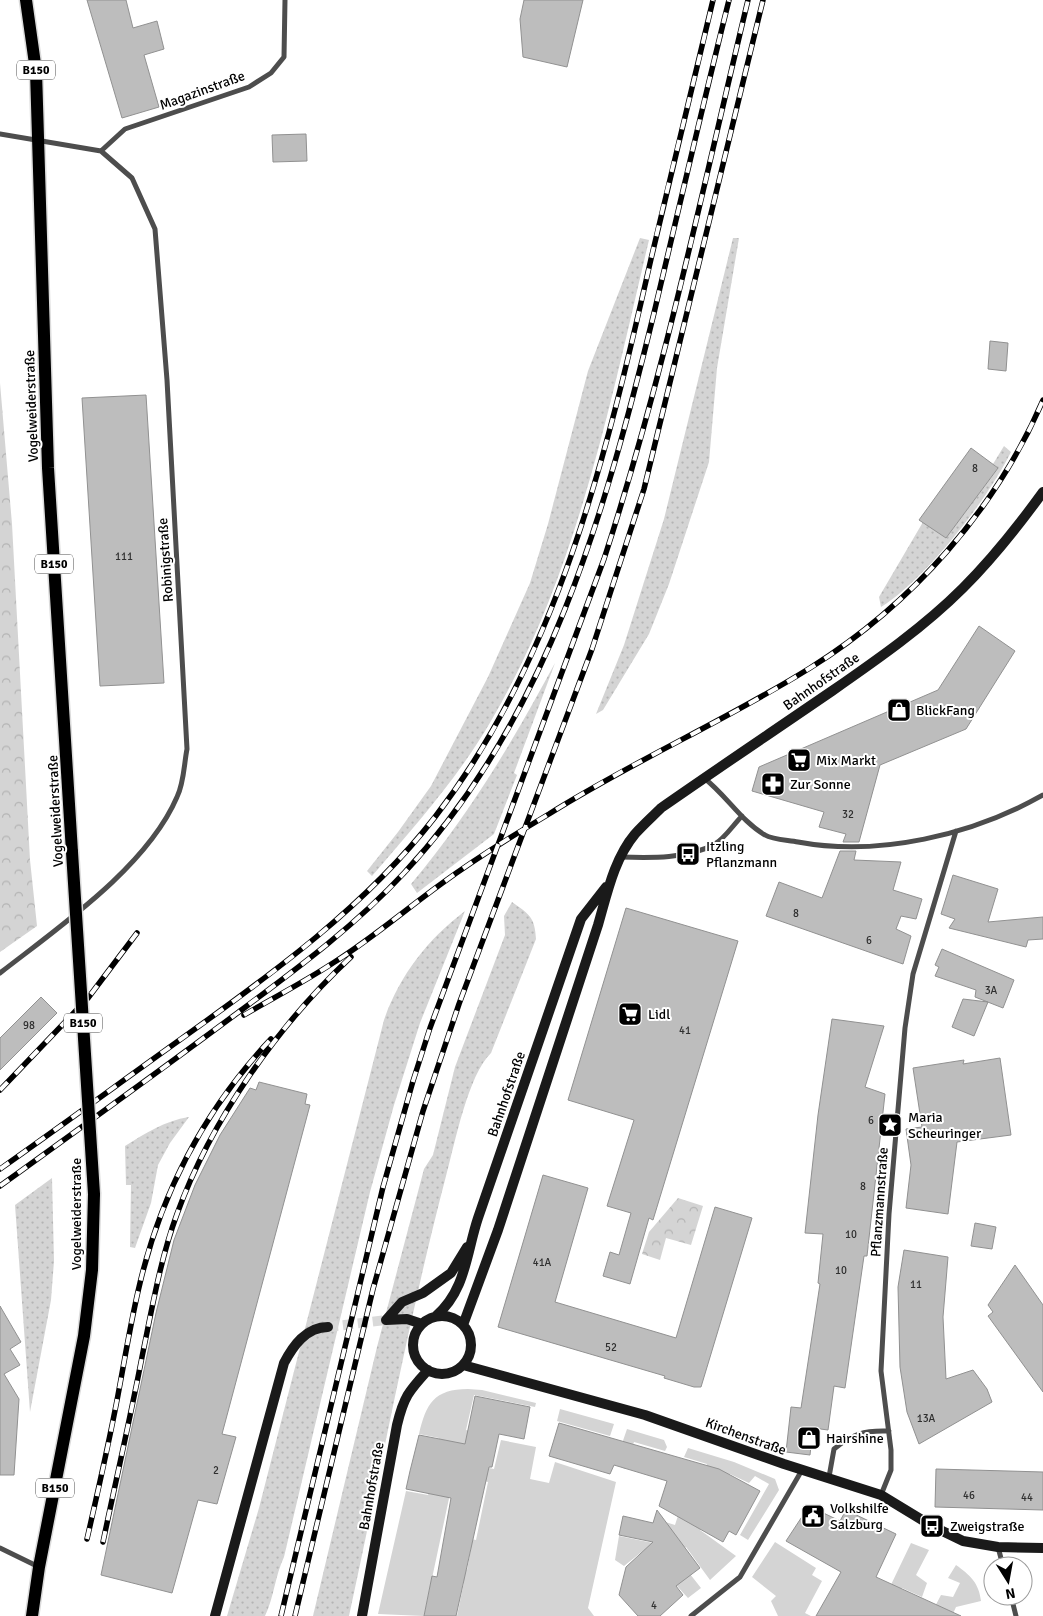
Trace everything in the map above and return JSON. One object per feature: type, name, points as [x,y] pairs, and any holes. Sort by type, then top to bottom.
[{"type":"main road","name":"Vogelweiderstraße","points":[[26,0],[35,53],[48,468],[94,1194],[92,1270],[84,1336],[32,1616]]},
{"type":"main road","name":"Bahnhofstraße","points":[[463,1325],[498,1230],[610,883],[620,857],[635,834],[661,808],[874,662],[934,614],[963,588],[986,563],[1018,527],[1043,492]]},
{"type":"main road","name":"Bahnhofstraße","points":[[422,1324],[436,1316],[450,1304],[466,1271],[471,1241],[581,919],[610,883]]},
{"type":"main road","points":[[436,1316],[455,1319],[463,1325],[471,1340],[468,1357],[463,1365],[446,1373],[428,1370],[421,1364],[413,1348],[416,1332],[422,1324],[407,1319],[386,1320],[402,1302],[423,1293],[451,1273],[471,1241]]},
{"type":"main road","points":[[215,1616],[279,1377],[289,1354],[299,1340],[312,1330],[328,1326]]},
{"type":"main road","name":"Kirchenstraße","points":[[463,1365],[645,1415],[802,1470],[881,1495],[932,1526],[963,1541],[998,1547],[1043,1548]]},
{"type":"main road","name":"Bahnhofstraße","points":[[362,1616],[397,1424],[403,1401],[410,1389],[428,1370]]},
{"type":"street","name":"Magazinstraße","points":[[101,151],[125,129],[249,87],[271,73],[284,57],[285,0]]},
{"type":"street","points":[[0,134],[101,151]]},
{"type":"street","name":"Robinigstraße","points":[[0,973],[111,883],[139,856],[166,822],[179,795],[187,749],[167,380],[155,229],[132,178],[101,151]]},
{"type":"street","points":[[704,778],[742,816],[766,836],[812,844],[845,846],[913,842],[956,831],[1024,806],[1043,795]]},
{"type":"street","points":[[620,857],[644,858],[688,854],[716,843],[742,816]]},
{"type":"street","name":"Pflanzmannstraße","points":[[881,1495],[891,1470],[881,1371],[889,1214],[905,1028],[913,974],[956,831]]},
{"type":"street","points":[[829,1477],[834,1450],[851,1436],[871,1430],[888,1431]]},
{"type":"street","points":[[691,1616],[740,1577],[802,1470]]},
{"type":"street","points":[[998,1547],[1000,1556]]},
{"type":"street","points":[[0,1548],[40,1567]]},
{"type":"green space","points":[[640,238],[649,240],[605,426],[569,547],[546,607],[521,665],[478,742],[435,802],[372,876],[367,871],[431,786],[488,677],[530,583],[548,524],[588,371]]},
{"type":"green space","points":[[733,238],[739,238],[717,368],[709,462],[669,584],[649,634],[603,710],[596,714],[624,645],[664,519]]},
{"type":"green space","points":[[0,383],[12,524],[30,860],[37,926],[0,952]]},
{"type":"green space","points":[[1004,446],[1011,452],[1001,471],[971,515],[917,578],[881,607],[879,597],[923,522],[946,538],[998,468],[993,464]]},
{"type":"green space","points":[[555,663],[514,773],[517,775],[494,834],[417,893],[411,884],[452,832],[489,778],[523,722]]},
{"type":"green space","points":[[512,902],[530,917],[536,939],[491,1053],[483,1063],[469,1093],[458,1128],[419,1285],[349,1616],[313,1616],[377,1347],[424,1169],[433,1155],[455,1067],[505,935],[504,916]]},
{"type":"green space","points":[[465,911],[420,1023],[394,1105],[370,1192],[284,1557],[268,1609],[265,1616],[227,1616],[259,1508],[384,1020],[398,988],[416,960],[451,922]]},
{"type":"green space","points":[[189,1117],[170,1143],[158,1165],[151,1203],[135,1248],[130,1247],[131,1185],[126,1185],[125,1146],[163,1125]]},
{"type":"green space","points":[[52,1178],[54,1261],[51,1300],[30,1412],[15,1205]]},
{"type":"green space","points":[[678,1198],[703,1206],[691,1245],[666,1238],[660,1260],[642,1254],[649,1232]]},
{"type":"green space","points":[[468,1389],[482,1390],[536,1403],[535,1407],[474,1395],[466,1430],[498,1439],[464,1463],[494,1469],[501,1440],[536,1447],[530,1479],[549,1483],[555,1462],[616,1482],[588,1608],[594,1616],[457,1616],[464,1582],[457,1568],[467,1570],[471,1549],[462,1537],[476,1540],[488,1482],[454,1475],[424,1616],[378,1614],[406,1491],[428,1495],[439,1438],[419,1434],[425,1414],[433,1400],[439,1395]]},
{"type":"green space","points":[[560,1409],[614,1424],[610,1436],[557,1421]]},
{"type":"green space","points":[[627,1429],[664,1440],[667,1447],[665,1451],[634,1442],[625,1469],[615,1464]]},
{"type":"green space","points":[[688,1448],[734,1462],[775,1479],[779,1490],[748,1540],[740,1535],[769,1484],[755,1476],[749,1483],[730,1474],[700,1530],[736,1556],[710,1580],[686,1547],[675,1555],[701,1588],[688,1598],[644,1550],[624,1566],[615,1560],[619,1536],[653,1543],[659,1520],[675,1525],[682,1503],[694,1508],[707,1464],[684,1457]]},
{"type":"green space","points":[[775,1542],[816,1568],[812,1575],[822,1581],[805,1613],[811,1616],[778,1616],[771,1601],[776,1596],[752,1577]]},
{"type":"green space","points":[[911,1543],[929,1550],[916,1575],[927,1583],[922,1597],[902,1588],[889,1616],[876,1616]]},
{"type":"green space","points":[[956,1565],[966,1572],[976,1584],[981,1601],[956,1607],[952,1616],[930,1616],[941,1595],[953,1597],[960,1583],[948,1578]]},
{"type":"building","points":[[87,0],[126,0],[133,28],[157,21],[164,49],[144,55],[159,107],[122,118]]},
{"type":"building","points":[[524,0],[583,0],[567,67],[523,57],[520,19]]},
{"type":"building","points":[[306,134],[307,161],[273,162],[272,135]]},
{"type":"building","points":[[990,341],[1008,343],[1006,371],[988,369]]},
{"type":"building","points":[[146,395],[164,683],[100,686],[82,398]]},
{"type":"building","points":[[971,448],[998,468],[946,538],[919,520]]},
{"type":"building","points":[[979,626],[1015,651],[966,729],[880,765],[859,842],[843,842],[846,834],[819,827],[824,812],[752,791],[759,767],[938,690]]},
{"type":"building","points":[[840,851],[856,851],[854,860],[901,862],[893,890],[922,899],[916,919],[901,916],[896,929],[911,936],[903,964],[766,916],[779,882],[822,898]]},
{"type":"building","points":[[953,875],[998,889],[988,922],[1043,917],[1043,939],[1028,940],[1026,947],[949,928],[955,919],[941,914]]},
{"type":"building","points":[[626,908],[738,941],[653,1220],[649,1218],[630,1284],[603,1276],[610,1252],[619,1255],[631,1213],[607,1206],[634,1120],[568,1100]]},
{"type":"building","points":[[942,949],[1014,980],[1003,1008],[975,997],[976,990],[935,976],[939,967],[935,965]]},
{"type":"building","points":[[41,997],[57,1013],[0,1070],[0,1038]]},
{"type":"building","points":[[963,999],[988,1002],[974,1036],[952,1027]]},
{"type":"building","points":[[832,1019],[884,1026],[865,1087],[885,1094],[867,1256],[864,1256],[845,1388],[834,1386],[828,1430],[813,1428],[810,1455],[786,1452],[791,1407],[801,1408],[820,1284],[818,1283],[823,1234],[805,1233],[818,1115]]},
{"type":"building","points":[[1000,1058],[1011,1135],[957,1142],[948,1214],[906,1208],[911,1165],[906,1129],[922,1127],[913,1068],[964,1060],[963,1064]]},
{"type":"building","points":[[259,1082],[307,1094],[305,1104],[310,1105],[222,1434],[236,1437],[217,1504],[198,1500],[172,1593],[101,1575],[156,1313],[174,1240],[195,1185],[220,1135],[250,1088],[256,1090]]},
{"type":"building","points":[[543,1175],[588,1188],[555,1302],[676,1338],[715,1207],[752,1218],[701,1387],[694,1387],[664,1378],[665,1376],[498,1327]]},
{"type":"building","points":[[975,1223],[996,1227],[992,1249],[971,1246]]},
{"type":"building","points":[[904,1250],[948,1257],[943,1317],[946,1379],[973,1370],[987,1389],[992,1402],[919,1444],[907,1412],[900,1367],[898,1287]]},
{"type":"building","points":[[1015,1265],[1043,1305],[1043,1392],[988,1316],[993,1312],[988,1305]]},
{"type":"building","points":[[0,1306],[21,1342],[10,1349],[20,1365],[4,1374],[19,1399],[14,1475],[0,1475]]},
{"type":"building","points":[[475,1396],[530,1407],[524,1439],[499,1434],[492,1467],[489,1467],[456,1616],[424,1616],[432,1576],[437,1577],[451,1498],[406,1489],[410,1471],[419,1435],[465,1444]]},
{"type":"building","points":[[559,1423],[719,1469],[760,1491],[736,1535],[729,1531],[723,1542],[659,1506],[667,1481],[614,1465],[610,1474],[549,1456]]},
{"type":"building","points":[[936,1469],[1043,1472],[1043,1510],[935,1507]]},
{"type":"building","points":[[809,1506],[840,1521],[846,1510],[896,1534],[876,1577],[961,1616],[816,1616],[841,1572],[786,1541]]},
{"type":"building","points":[[657,1510],[700,1568],[676,1586],[683,1595],[660,1616],[638,1616],[619,1595],[626,1567],[653,1542],[619,1535],[623,1516],[653,1523]]},
{"type":"tunnel","points":[[328,1327],[386,1320]]},
{"type":"railway","points":[[0,1169],[249,989],[316,937],[379,880],[408,849],[435,817],[478,755],[515,689],[546,621],[573,550],[596,478],[634,332],[713,0]]},
{"type":"railway","points":[[0,1186],[236,1014],[302,964],[365,912],[404,873],[454,813],[497,748],[533,680],[565,610],[615,463],[654,313],[729,0]]},
{"type":"railway","points":[[281,1616],[383,1187],[413,1081],[430,1028],[604,559],[626,490],[682,281],[748,0]]},
{"type":"railway","points":[[295,1616],[373,1289],[423,1111],[459,1004],[592,649],[644,489],[763,0]]},
{"type":"railway","points":[[244,1015],[347,954],[454,875],[521,831],[613,776],[778,687],[847,643],[916,585],[947,552],[975,517],[1001,479],[1024,441],[1043,400]]},
{"type":"railway","points":[[0,1090],[88,998],[137,933]]},
{"type":"railway","points":[[103,1542],[161,1267],[171,1231],[191,1179],[208,1144],[249,1076],[298,1013],[351,957]]},
{"type":"railway","points":[[87,1539],[111,1431],[140,1283],[149,1249],[161,1216],[189,1152],[207,1122],[226,1093],[271,1039]]},
{"type":"place","name":"BlickFang","points":[[899,710]]},
{"type":"place","name":"Mix Markt","points":[[799,760]]},
{"type":"place","name":"Zur Sonne","points":[[773,784]]},
{"type":"place","name":"Itzling Pflanzmann","points":[[688,854]]},
{"type":"place","name":"Lidl","points":[[630,1014]]},
{"type":"place","name":"Maria Scheuringer","points":[[890,1125]]},
{"type":"place","name":"Hairshine","points":[[809,1438]]},
{"type":"place","name":"Volkshilfe Salzburg","points":[[813,1516]]},
{"type":"place","name":"Zweigstraße","points":[[932,1526]]}]
